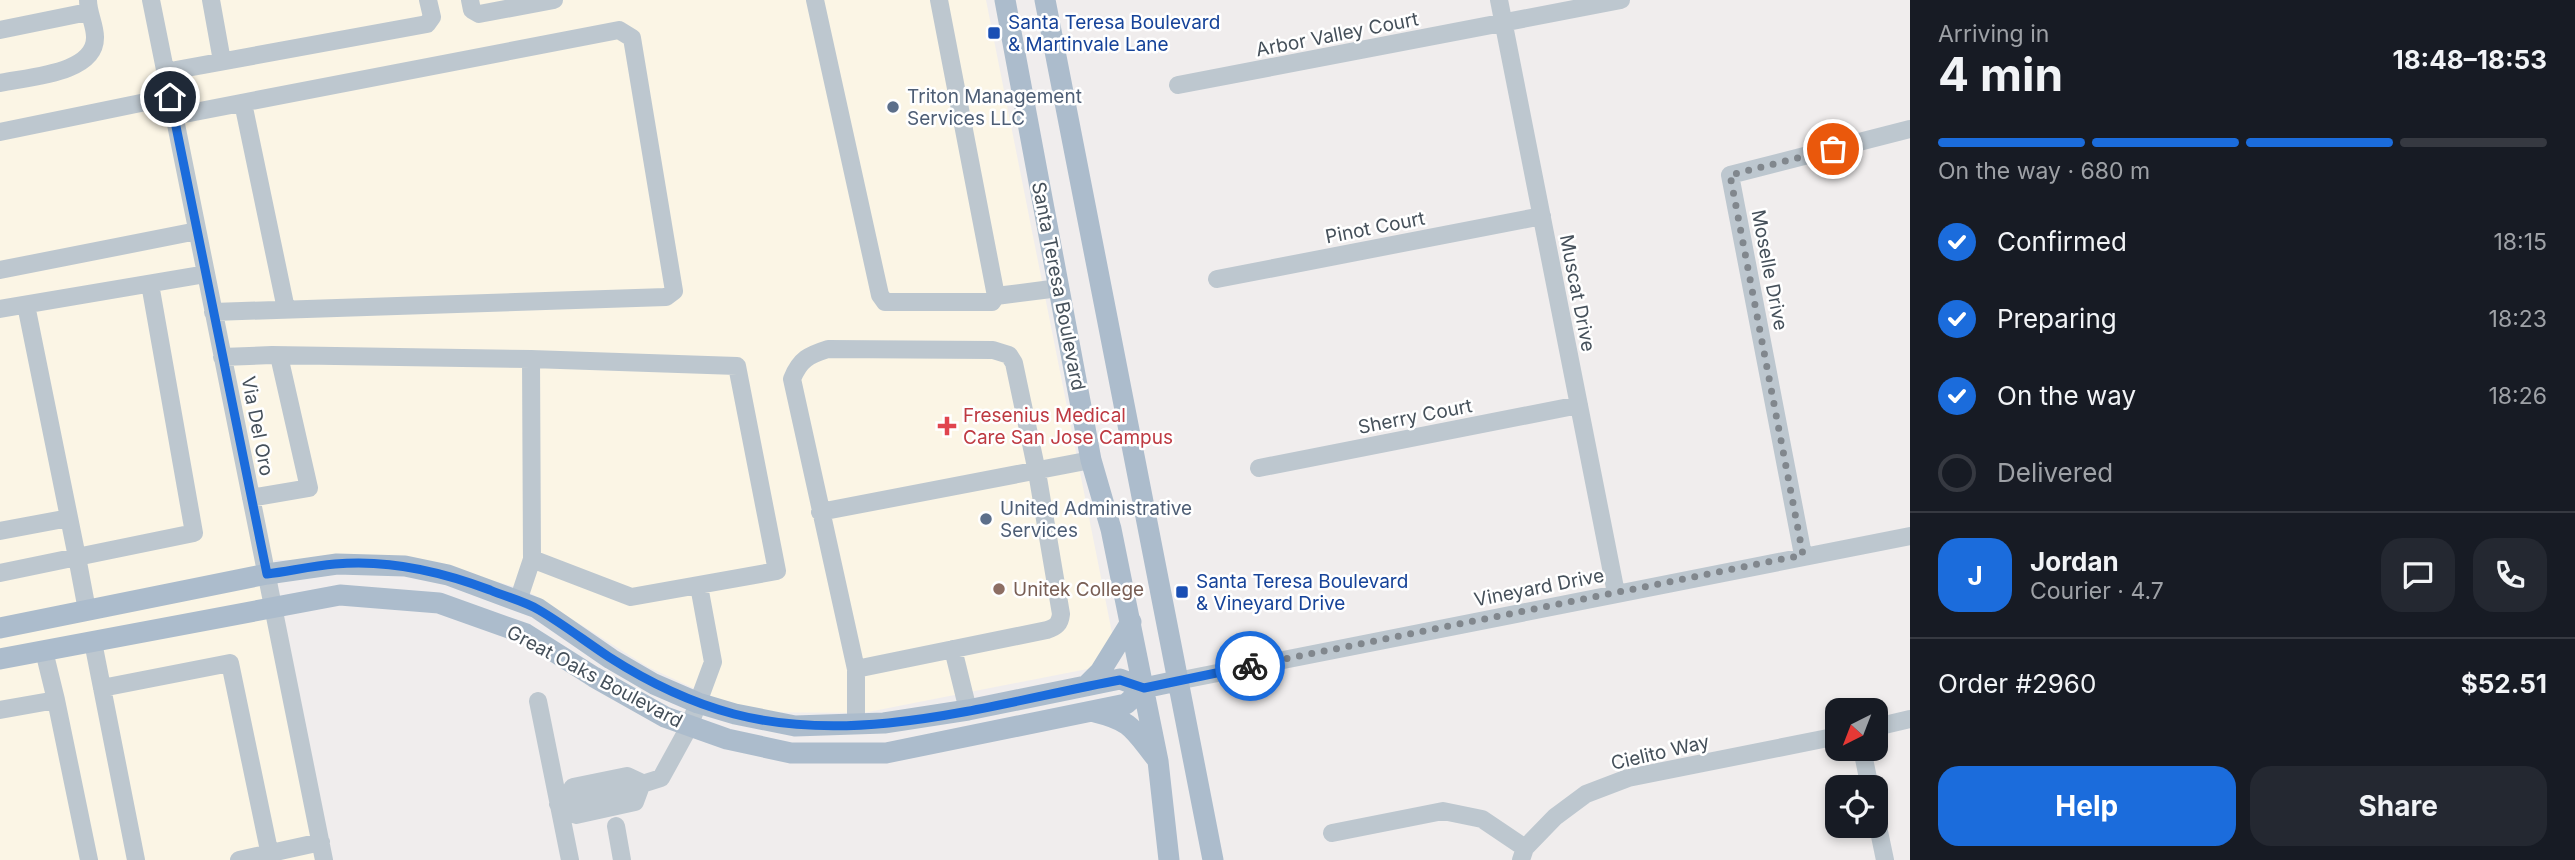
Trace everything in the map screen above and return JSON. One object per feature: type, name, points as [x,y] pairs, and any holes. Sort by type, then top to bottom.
[{"type":"main road","name":"Santa Teresa Boulevard","points":[[1004,0],[1091,460],[1111,529],[1144,688],[1158,761],[1169,860]]},
{"type":"main road","points":[[1045,0],[1213,860]]},
{"type":"main road","name":"Great Oaks Boulevard","points":[[0,628],[267,574],[337,564],[405,566],[448,575],[537,608],[611,659],[654,684],[698,703],[794,726],[884,723],[968,710],[1120,680],[1144,688]]},
{"type":"main road","name":"Great Oaks Boulevard","points":[[0,659],[340,595],[439,603],[526,634],[665,717],[727,739],[791,752],[886,753],[1126,704],[1144,688],[1177,681]]},
{"type":"main road","points":[[1086,686],[1100,672],[1131,622]]},
{"type":"main road","points":[[1090,711],[1124,720],[1158,761]]},
{"type":"street","name":"Via Del Oro","points":[[151,0],[323,851]]},
{"type":"street","points":[[211,0],[222,61]]},
{"type":"street","points":[[165,72],[427,24],[432,17],[428,0]]},
{"type":"street","points":[[470,0],[472,10],[479,14],[554,0]]},
{"type":"street","points":[[815,0],[880,295],[885,302],[992,302],[996,296],[939,0]]},
{"type":"street","name":"Muscat Drive","points":[[1499,0],[1616,593]]},
{"type":"street","name":"Arbor Valley Court","points":[[1178,85],[1620,0]]},
{"type":"street","points":[[0,30],[88,6],[95,36],[94,49],[86,61],[68,69],[0,83]]},
{"type":"street","points":[[174,116],[619,30],[632,38],[674,291],[666,297],[213,312]]},
{"type":"street","points":[[0,132],[170,97]]},
{"type":"street","points":[[243,103],[286,309]]},
{"type":"street","name":"Moselle Drive","points":[[1803,555],[1730,175],[1910,129]]},
{"type":"street","name":"Pinot Court","points":[[1217,279],[1542,216]]},
{"type":"street","points":[[0,270],[197,230]]},
{"type":"street","points":[[0,309],[206,274]]},
{"type":"street","points":[[0,573],[194,533],[150,284]]},
{"type":"street","points":[[996,296],[1059,288]]},
{"type":"street","points":[[26,304],[87,610]]},
{"type":"street","points":[[856,669],[1047,630],[1060,621],[1037,472],[1014,363],[1009,355],[993,350],[828,349],[809,355],[792,379],[856,669],[856,724]]},
{"type":"street","points":[[222,356],[531,359],[737,366],[777,570],[631,597],[532,559]]},
{"type":"street","points":[[251,498],[309,488],[279,356]]},
{"type":"street","points":[[518,601],[532,559],[531,359]]},
{"type":"street","name":"Sherry Court","points":[[1259,468],[1579,405]]},
{"type":"street","points":[[820,512],[1091,460]]},
{"type":"street","points":[[0,531],[69,517]]},
{"type":"street","name":"Vineyard Drive","points":[[1177,681],[1803,555],[1910,536]]},
{"type":"street","points":[[561,803],[573,787],[627,776],[642,783],[662,778],[689,727],[713,662],[699,586]]},
{"type":"street","points":[[93,642],[136,860]]},
{"type":"street","points":[[953,649],[968,710]]},
{"type":"street","points":[[44,651],[89,860]]},
{"type":"street","points":[[102,688],[230,663],[270,857]]},
{"type":"street","points":[[0,710],[56,700]]},
{"type":"street","points":[[538,701],[561,803],[570,860]]},
{"type":"street","points":[[1888,724],[1910,719]]},
{"type":"street","name":"Cielito Way","points":[[1523,854],[1555,817],[1586,794],[1628,778],[1825,739]]},
{"type":"street","points":[[561,803],[576,815],[635,802],[642,783]]},
{"type":"street","points":[[1332,833],[1443,811],[1482,819],[1523,854]]},
{"type":"street","points":[[616,826],[622,860]]},
{"type":"street","points":[[1880,838],[1885,860]]},
{"type":"street","points":[[239,860],[323,851]]},
{"type":"shaded area","points":[[0,0],[986,0],[1118,663],[863,713],[745,712],[648,667],[526,590],[422,560],[274,560],[272,582],[318,860],[0,860]]},
{"type":"way so far","points":[[1250,666],[1803,555],[1730,175],[1833,149]]},
{"type":"place","name":"Santa Teresa Boulevard & Martinvale Lane","points":[[994,33]]},
{"type":"place","name":"Triton Management Services LLC","points":[[893,107]]},
{"type":"place","name":"Fresenius Medical Care San Jose Campus","points":[[947,426]]},
{"type":"place","name":"United Administrative Services","points":[[986,519]]},
{"type":"place","name":"Unitek College","points":[[999,589]]},
{"type":"place","name":"Santa Teresa Boulevard & Vineyard Drive","points":[[1182,592]]},
{"type":"route","points":[[170,97],[267,574],[337,564],[405,566],[448,575],[537,608],[611,659],[654,684],[698,703],[794,726],[884,723],[968,710],[1120,680],[1144,688],[1250,666]]}]
